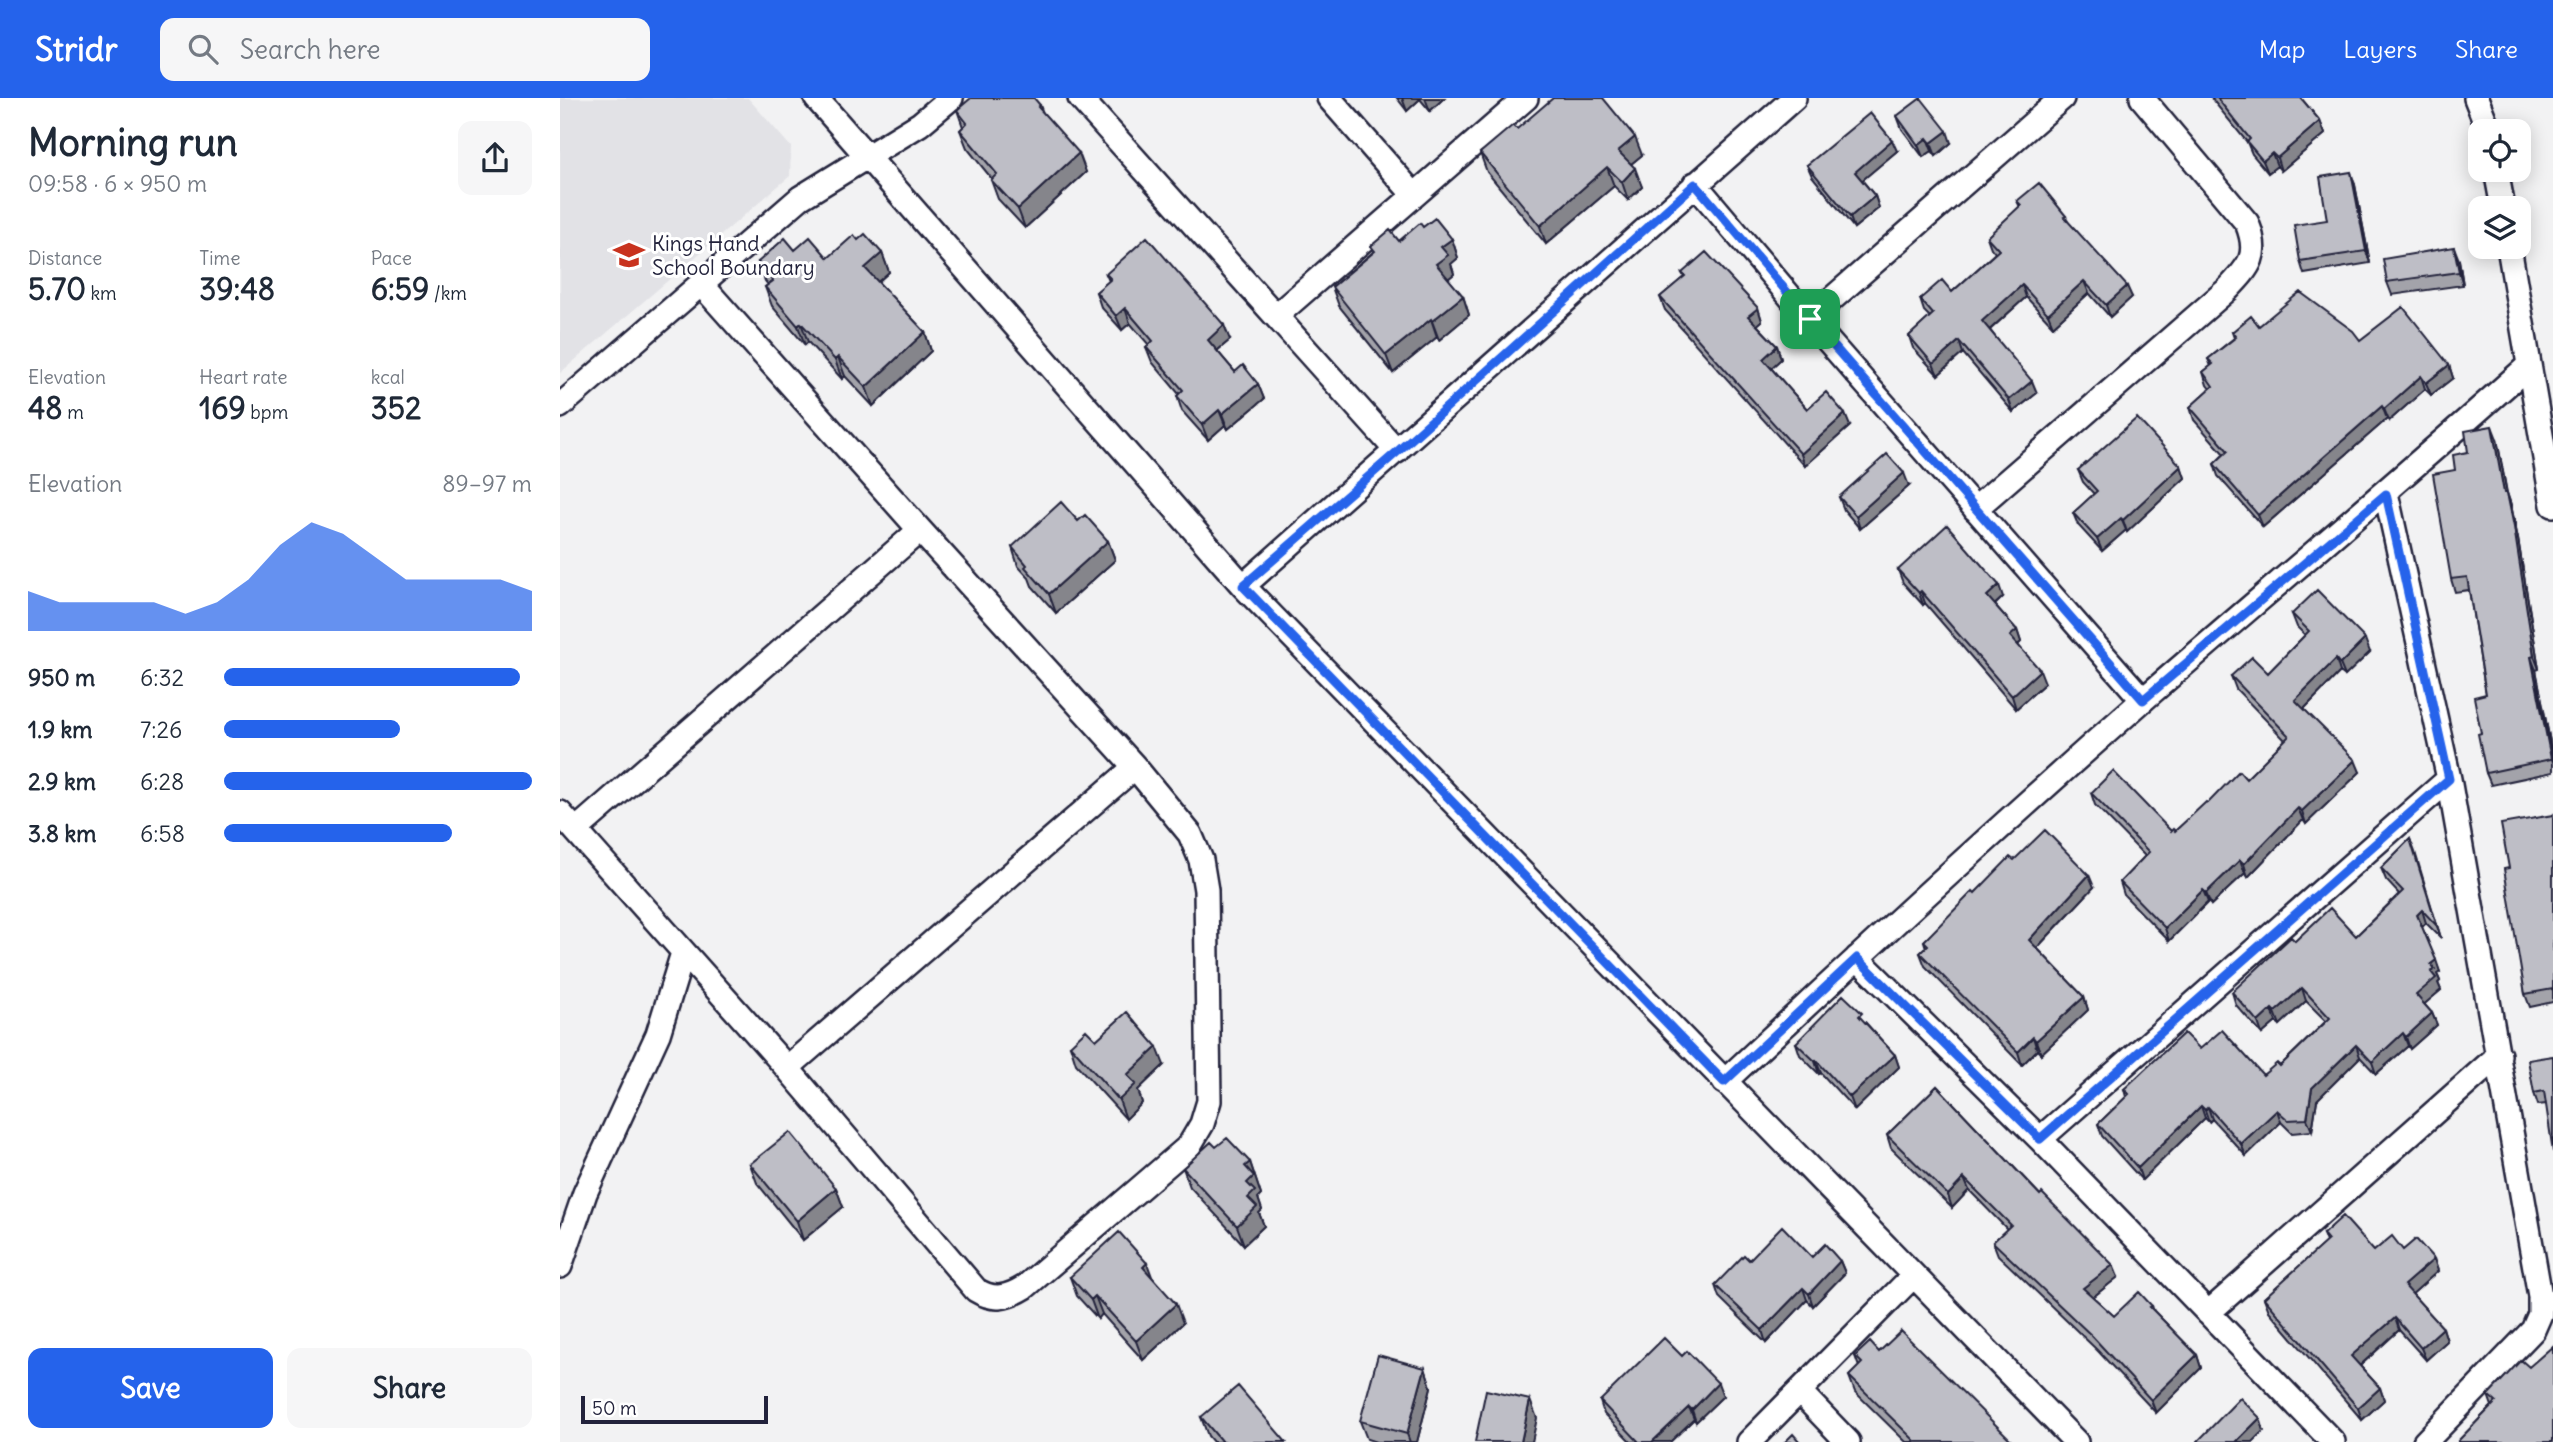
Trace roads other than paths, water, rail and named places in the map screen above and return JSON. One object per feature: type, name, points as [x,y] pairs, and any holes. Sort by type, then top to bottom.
[{"type":"street","points":[[816,98],[1243,586],[2076,1442]]},
{"type":"street","points":[[560,407],[800,198],[920,124],[951,98]]},
{"type":"street","points":[[1080,98],[1397,452]]},
{"type":"street","points":[[1329,98],[1414,195]]},
{"type":"street","points":[[1277,315],[1526,98]]},
{"type":"street","points":[[1243,586],[1794,98]]},
{"type":"street","points":[[1810,319],[2062,98]]},
{"type":"street","points":[[1975,509],[2228,289],[2248,268],[2253,251],[2253,238],[2246,223],[2142,98]]},
{"type":"street","points":[[2476,98],[2484,119]]},
{"type":"street","points":[[1695,184],[2143,700]]},
{"type":"street","points":[[2511,259],[2553,505]]},
{"type":"street","points":[[560,813],[787,1068],[976,1290],[986,1296],[1011,1296],[1025,1287],[1189,1146],[1202,1124],[1209,1101],[1206,890],[1201,860],[1190,835],[1135,767],[919,530],[701,284]]},
{"type":"street","points":[[1724,1082],[2143,700],[2386,494],[2529,366]]},
{"type":"street","points":[[2386,494],[2449,779],[2540,1297],[2540,1314],[2533,1330],[2425,1442]]},
{"type":"street","points":[[576,830],[919,530]]},
{"type":"street","points":[[787,1068],[1135,767]]},
{"type":"street","points":[[2040,1139],[2449,779]]},
{"type":"street","points":[[560,1266],[585,1193],[658,1034],[683,953]]},
{"type":"street","points":[[1857,958],[2040,1139],[2333,1442]]},
{"type":"street","points":[[2208,1313],[2499,1055]]},
{"type":"street","points":[[1749,1442],[1913,1276]]},
{"type":"street","points":[[1800,1392],[1848,1442]]},
{"type":"place","name":"Kings Hand School Boundary","points":[[629,255]]}]
